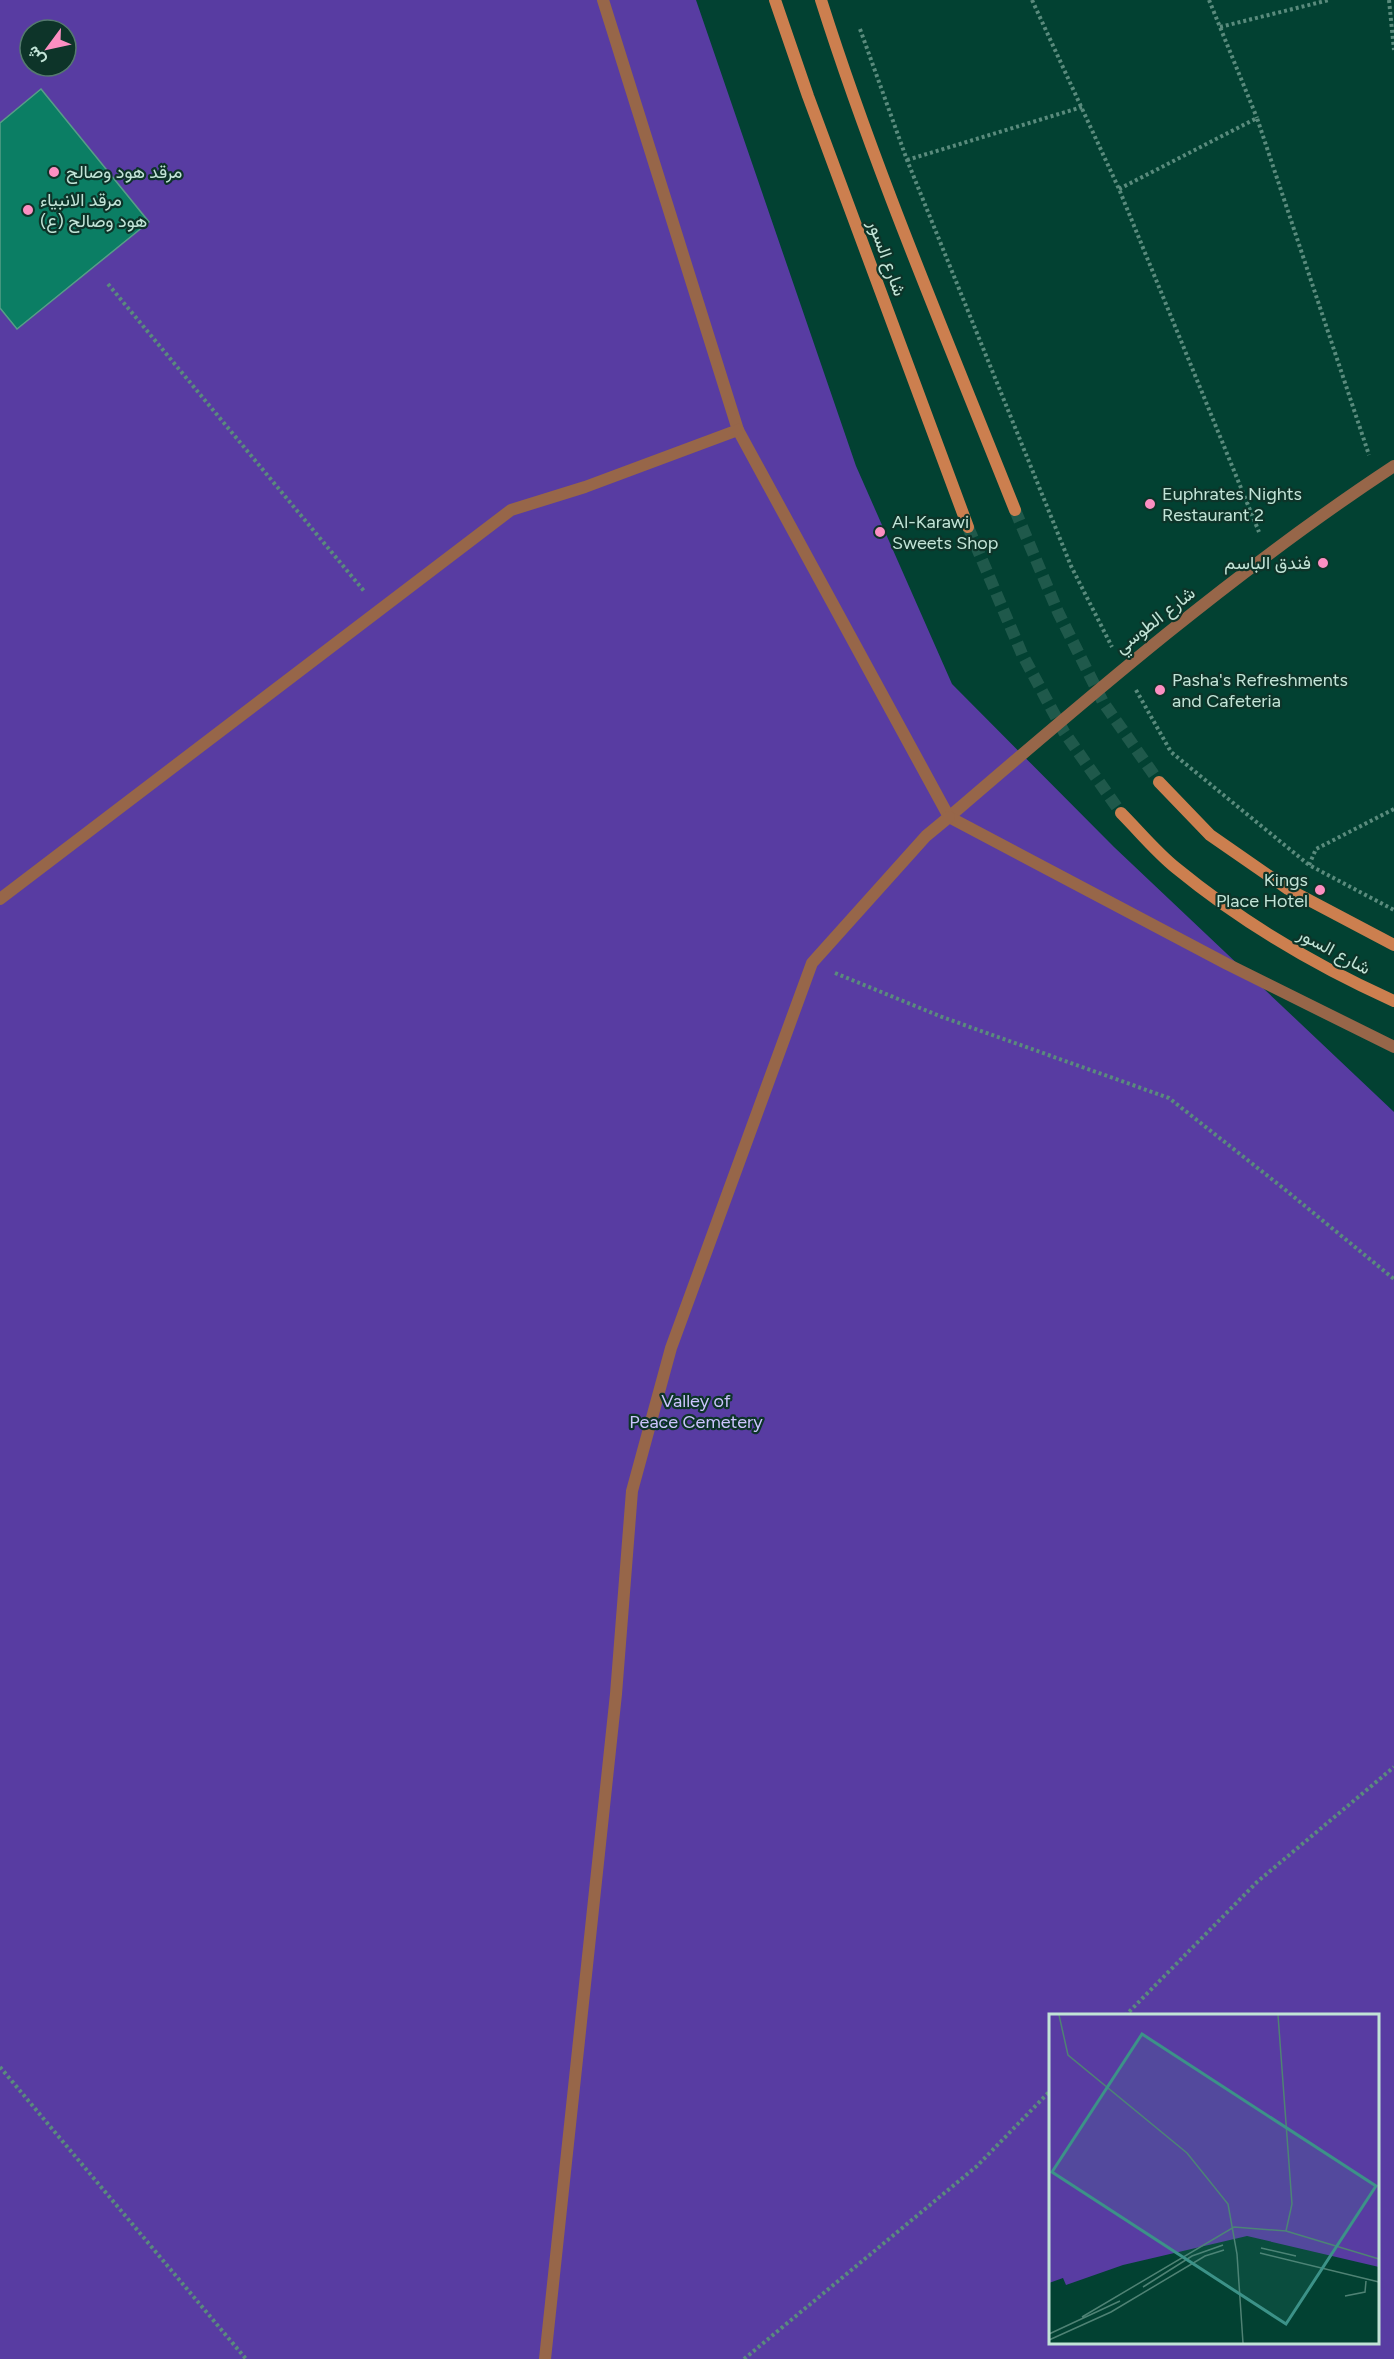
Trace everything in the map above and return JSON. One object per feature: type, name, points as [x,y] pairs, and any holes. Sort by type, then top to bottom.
[{"type":"main road","name":"شارع السور","points":[[775,0],[808,96],[968,527]]},
{"type":"main road","name":"شارع السور","points":[[821,0],[879,168],[1015,510]]},
{"type":"main road","name":"شارع السور","points":[[1159,782],[1210,835],[1288,889],[1394,945]]},
{"type":"main road","name":"شارع السور","points":[[1121,813],[1175,867],[1263,933],[1343,978],[1394,1001]]},
{"type":"street","points":[[603,0],[738,430],[949,817],[1227,964],[1394,1047]]},
{"type":"street","points":[[0,899],[511,510],[585,487],[738,430]]},
{"type":"street","name":"شارع الطوسي","points":[[812,963],[926,836],[1123,668],[1268,555],[1394,465]]},
{"type":"street","points":[[545,2359],[615,1706],[633,1491],[671,1348],[812,963]]},
{"type":"path","points":[[1032,0],[1119,189],[1268,555]]},
{"type":"path","points":[[1209,0],[1257,118],[1376,477]]},
{"type":"path","points":[[1220,27],[1329,0]]},
{"type":"path","points":[[1389,0],[1394,50]]},
{"type":"path","points":[[858,21],[907,160],[1071,566],[1123,668],[1171,752],[1309,866],[1394,910]]},
{"type":"path","points":[[907,160],[1082,107]]},
{"type":"path","points":[[1119,189],[1257,118]]},
{"type":"path","points":[[108,284],[380,610]]},
{"type":"path","points":[[1309,866],[1316,849],[1394,809]]},
{"type":"path","points":[[812,963],[942,1017],[1169,1098],[1394,1279]]},
{"type":"path","points":[[1127,2014],[1257,1882],[1394,1767]]},
{"type":"path","points":[[0,2067],[246,2359]]},
{"type":"path","points":[[744,2359],[976,2166],[1049,2092]]},
{"type":"green space","name":"Valley of Peace Cemetery","points":[[0,0],[696,0],[856,466],[952,684],[1114,847],[1394,1112],[1394,2359],[0,2359]]},
{"type":"building","name":"مرقد هود وصالح","points":[[41,89],[149,222],[17,329],[0,308],[0,123]]},
{"type":"tunnel","points":[[1015,510],[1058,612],[1103,702],[1159,782]]},
{"type":"tunnel","points":[[968,527],[1022,654],[1064,732],[1121,813]]},
{"type":"place","name":"مرقد هود وصالح","points":[[54,172]]},
{"type":"place","name":"مرقد الانبياء هود وصالح (ع)","points":[[28,210]]},
{"type":"place","name":"Euphrates Nights Restaurant 2","points":[[1150,504]]},
{"type":"place","name":"Al-Karawi Sweets Shop","points":[[880,532]]},
{"type":"place","name":"فندق الباسم","points":[[1323,563]]},
{"type":"place","name":"Pasha's Refreshments and Cafeteria","points":[[1160,690]]},
{"type":"place","name":"Kings Place Hotel","points":[[1320,890]]}]
